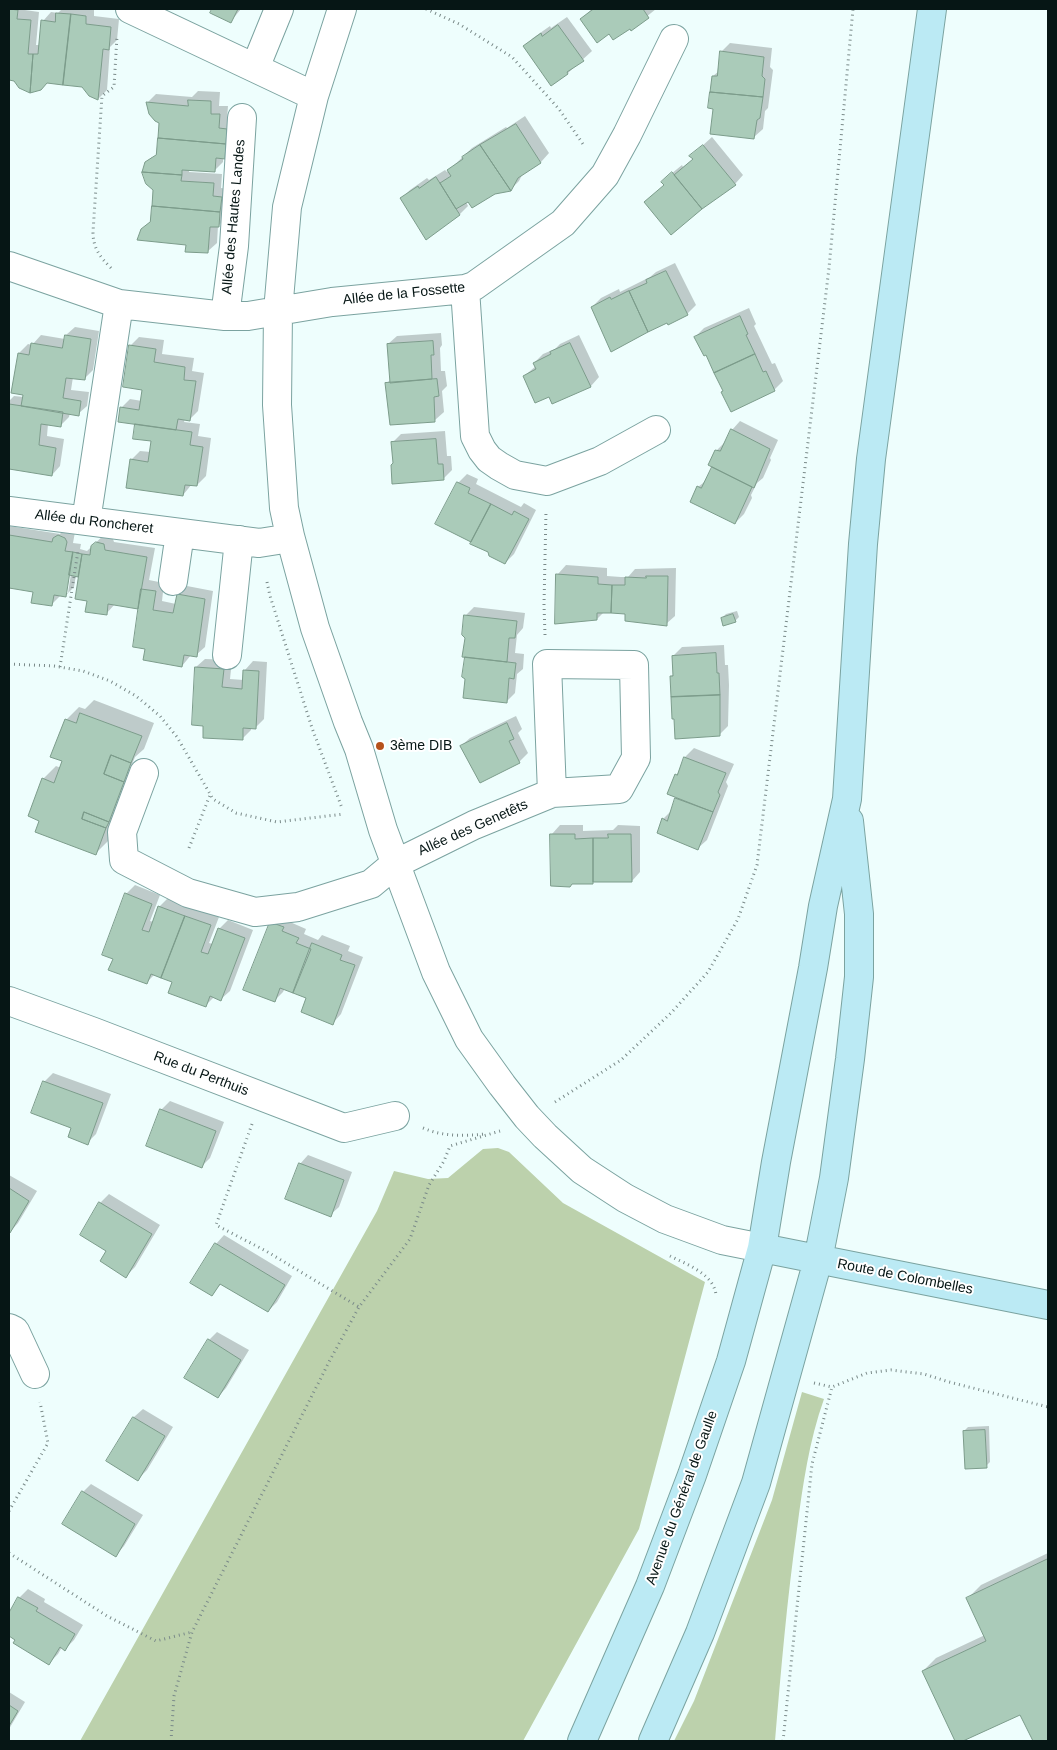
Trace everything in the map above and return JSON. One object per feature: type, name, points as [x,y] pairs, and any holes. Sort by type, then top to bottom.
[{"type":"main road","points":[[652,1741],[700,1633],[756,1483],[818,1260],[834,1178],[859,977],[859,914],[847,799],[862,544],[871,459],[932,9]]},
{"type":"main road","name":"Avenue du Général de Gaulle","points":[[582,1741],[650,1586],[692,1475],[731,1361],[762,1248],[776,1162],[814,968],[823,906],[847,799]]},
{"type":"main road","name":"Route de Colombelles","points":[[762,1248],[1048,1305]]},
{"type":"street","points":[[130,9],[314,96]]},
{"type":"street","points":[[255,68],[279,9]]},
{"type":"street","points":[[342,9],[314,96],[287,207],[278,311],[276,405],[284,508],[315,628],[359,749],[395,864],[436,972],[469,1039],[502,1086],[545,1136],[582,1170],[602,1184],[665,1219],[722,1240],[762,1248]]},
{"type":"street","name":"Allée de la Fossette","points":[[278,311],[332,302],[465,289],[474,286],[564,224],[605,175],[627,135],[674,39]]},
{"type":"street","name":"Allée des Hautes Landes","points":[[225,316],[234,246],[242,118]]},
{"type":"street","points":[[9,266],[119,304],[225,316],[248,316],[278,311]]},
{"type":"street","points":[[465,289],[475,436],[485,455],[499,466],[515,475],[547,481],[600,461],[656,430]]},
{"type":"street","points":[[84,521],[119,304]]},
{"type":"street","name":"Allée du Roncheret","points":[[9,511],[260,543],[290,536]]},
{"type":"street","points":[[173,581],[180,533]]},
{"type":"street","points":[[227,655],[239,540]]},
{"type":"street","points":[[547,664],[552,793]]},
{"type":"street","name":"Allée des Genetêts","points":[[144,773],[122,832],[124,860],[188,893],[255,912],[298,907],[371,884],[395,864],[474,826],[552,793],[619,788],[636,758],[634,665],[547,664]]},
{"type":"street","name":"Rue du Perthuis","points":[[9,1001],[344,1128],[395,1116]]},
{"type":"street","points":[[9,1328],[15,1331],[35,1374]]},
{"type":"path","points":[[426,9],[459,24],[512,57],[558,109],[605,175]]},
{"type":"path","points":[[550,1104],[621,1060],[671,1013],[708,972],[738,919],[757,865],[829,268],[854,9]]},
{"type":"path","points":[[117,34],[114,87],[102,96],[93,242],[99,256],[120,274],[119,304]]},
{"type":"path","points":[[547,481],[544,604],[547,664]]},
{"type":"path","points":[[60,667],[84,521]]},
{"type":"path","points":[[9,664],[60,667],[83,671],[110,681],[136,696],[160,716],[177,737],[212,799],[236,813],[277,822],[344,814]]},
{"type":"path","points":[[189,848],[210,795]]},
{"type":"path","points":[[262,1097],[216,1225],[266,1251],[359,1308]]},
{"type":"path","points":[[395,1116],[434,1133],[458,1136],[494,1134]]},
{"type":"path","points":[[170,1741],[174,1696],[192,1632],[330,1360],[359,1308],[410,1239],[429,1185],[444,1161],[450,1146],[494,1134],[501,1130]]},
{"type":"path","points":[[695,1269],[705,1276],[713,1286],[716,1298]]},
{"type":"path","points":[[783,1741],[812,1464],[832,1387],[867,1373],[891,1370],[924,1374],[1048,1407]]},
{"type":"path","points":[[9,1511],[48,1443],[35,1374]]},
{"type":"path","points":[[9,1553],[106,1616],[156,1641],[192,1632]]},
{"type":"green space","points":[[498,1148],[509,1152],[563,1203],[705,1282],[639,1529],[523,1741],[80,1741],[377,1211],[394,1171],[428,1179],[448,1178],[483,1149]]},
{"type":"green space","points":[[802,1392],[824,1399],[810,1447],[793,1555],[775,1741],[674,1741],[694,1701],[772,1500]]},
{"type":"building","points":[[9,9],[18,10],[17,19],[31,20],[28,54],[33,54],[30,93],[19,88],[14,81],[9,80]]},
{"type":"building","points":[[212,9],[238,9],[231,23],[210,13]]},
{"type":"building","points":[[591,9],[643,9],[649,18],[631,31],[630,29],[613,40],[609,34],[597,43],[580,19]]},
{"type":"building","points":[[56,13],[71,14],[63,85],[47,83],[41,90],[30,93],[33,54],[38,54],[41,20],[55,22]]},
{"type":"building","points":[[71,14],[86,16],[86,24],[111,27],[109,50],[103,49],[98,100],[89,96],[82,87],[63,85]]},
{"type":"building","points":[[558,25],[584,61],[551,86],[523,46],[541,33],[542,36]]},
{"type":"building","points":[[720,51],[764,57],[762,76],[765,79],[763,97],[710,92],[712,76],[717,76]]},
{"type":"building","points":[[710,92],[763,97],[754,139],[710,134],[713,109],[708,108]]},
{"type":"building","points":[[188,100],[211,101],[211,114],[220,114],[219,128],[227,129],[226,144],[158,138],[159,123],[149,114],[146,102],[188,106]]},
{"type":"building","points":[[516,124],[541,163],[518,178],[511,191],[480,145]]},
{"type":"building","points":[[158,138],[226,144],[225,159],[216,158],[215,172],[182,170],[182,175],[142,172],[145,162],[156,155]]},
{"type":"building","points":[[480,145],[511,191],[495,194],[472,208],[468,202],[456,209],[440,183],[451,176],[447,170]]},
{"type":"building","points":[[703,145],[736,185],[702,209],[674,175],[693,159],[689,156]]},
{"type":"building","points":[[142,172],[182,175],[181,181],[214,183],[213,196],[222,197],[220,212],[152,206],[153,190],[146,184]]},
{"type":"building","points":[[672,172],[702,209],[671,235],[644,202],[664,185],[661,182]]},
{"type":"building","points":[[436,177],[460,215],[426,240],[400,198]]},
{"type":"building","points":[[152,206],[220,212],[219,227],[210,227],[208,253],[185,252],[186,245],[137,240],[141,229],[150,222]]},
{"type":"building","points":[[666,271],[688,315],[648,332],[629,291],[647,283],[646,280]]},
{"type":"building","points":[[629,291],[648,332],[611,352],[591,307],[610,297],[611,299]]},
{"type":"building","points":[[740,316],[755,354],[714,373],[706,355],[704,356],[694,337]]},
{"type":"building","points":[[65,335],[91,339],[85,380],[66,378],[63,398],[81,401],[79,416],[21,406],[23,395],[11,393],[18,353],[29,355],[31,343],[62,348]]},
{"type":"building","points":[[433,341],[434,355],[431,355],[432,379],[390,383],[387,344]]},
{"type":"building","points":[[570,343],[591,387],[552,404],[549,397],[535,403],[523,376],[536,369],[533,363],[551,354],[550,352]]},
{"type":"building","points":[[129,345],[156,349],[154,362],[185,367],[184,380],[196,381],[190,421],[178,419],[176,430],[118,422],[120,407],[139,410],[142,390],[123,387]]},
{"type":"building","points":[[755,354],[763,372],[766,371],[775,391],[731,412],[714,373]]},
{"type":"building","points":[[437,379],[439,396],[434,397],[435,422],[390,425],[385,383]]},
{"type":"building","points":[[9,404],[63,412],[61,427],[41,424],[39,445],[56,448],[52,476],[9,469]]},
{"type":"building","points":[[135,424],[192,432],[190,445],[203,447],[197,486],[185,485],[183,496],[126,488],[130,459],[148,462],[151,441],[133,439]]},
{"type":"building","points":[[731,429],[770,449],[754,488],[708,465],[715,450],[720,451]]},
{"type":"building","points":[[436,439],[438,464],[443,464],[444,480],[392,484],[391,442]]},
{"type":"building","points":[[712,467],[752,487],[735,524],[690,502],[697,486],[701,488]]},
{"type":"building","points":[[457,482],[470,488],[468,493],[491,504],[471,542],[435,524]]},
{"type":"building","points":[[491,504],[512,515],[514,511],[529,519],[505,564],[489,556],[488,552],[470,544]]},
{"type":"building","points":[[9,535],[52,542],[53,538],[58,535],[65,538],[67,542],[65,551],[73,552],[66,597],[54,595],[52,606],[31,603],[33,592],[9,588]]},
{"type":"building","points":[[96,542],[104,544],[105,550],[147,557],[138,609],[108,604],[107,615],[85,612],[87,601],[75,599],[82,554],[90,555],[91,546]]},
{"type":"building","points":[[73,552],[82,554],[78,577],[69,575]]},
{"type":"building","points":[[556,574],[598,577],[598,584],[612,585],[611,613],[597,613],[597,620],[555,624]]},
{"type":"building","points":[[646,576],[668,576],[667,626],[625,621],[625,614],[611,613],[612,585],[625,585],[625,577],[646,578]]},
{"type":"building","points":[[141,589],[156,591],[153,610],[173,613],[177,594],[205,599],[197,657],[184,655],[182,667],[143,660],[145,649],[133,647]]},
{"type":"building","points":[[733,614],[736,622],[723,626],[721,618]]},
{"type":"building","points":[[464,615],[517,621],[515,638],[509,638],[507,662],[462,657],[465,638],[462,635]]},
{"type":"building","points":[[716,653],[720,695],[671,697],[670,676],[673,676],[672,656]]},
{"type":"building","points":[[465,657],[516,663],[514,679],[509,678],[507,703],[463,698],[465,679],[462,677]]},
{"type":"building","points":[[195,667],[224,669],[222,687],[242,689],[243,670],[259,671],[256,729],[243,728],[243,740],[203,738],[203,726],[192,725]]},
{"type":"building","points":[[720,695],[720,736],[675,739],[671,697]]},
{"type":"building","points":[[80,713],[142,736],[131,763],[111,755],[104,774],[124,782],[109,822],[84,812],[82,819],[106,828],[96,855],[35,832],[39,821],[28,816],[42,778],[54,783],[62,761],[50,757],[65,719],[76,723]]},
{"type":"building","points":[[507,723],[514,739],[509,741],[520,763],[480,783],[460,746]]},
{"type":"building","points":[[111,755],[131,763],[124,782],[104,774]]},
{"type":"building","points":[[684,757],[726,773],[718,792],[720,795],[713,812],[667,794]]},
{"type":"building","points":[[675,798],[713,812],[698,850],[657,833],[662,818],[667,821]]},
{"type":"building","points":[[84,812],[109,822],[106,828],[82,819]]},
{"type":"building","points":[[550,834],[575,834],[575,839],[593,838],[593,884],[572,884],[570,887],[551,886]]},
{"type":"building","points":[[608,834],[631,834],[632,882],[593,882],[593,838],[608,838]]},
{"type":"building","points":[[125,893],[152,904],[142,930],[149,932],[158,906],[185,916],[161,978],[151,974],[147,984],[108,970],[113,959],[102,955]]},
{"type":"building","points":[[185,916],[211,925],[201,952],[208,954],[218,928],[245,938],[221,1001],[210,996],[206,1007],[168,993],[172,982],[161,978]]},
{"type":"building","points":[[270,922],[284,927],[282,931],[299,938],[296,943],[311,949],[293,993],[280,988],[275,1002],[243,990]]},
{"type":"building","points":[[312,943],[342,955],[340,960],[355,965],[333,1025],[301,1012],[306,998],[293,993]]},
{"type":"building","points":[[43,1081],[103,1103],[88,1145],[68,1137],[71,1128],[31,1113]]},
{"type":"building","points":[[160,1109],[216,1131],[202,1168],[146,1146]]},
{"type":"building","points":[[299,1163],[344,1180],[331,1217],[285,1199]]},
{"type":"building","points":[[9,1188],[29,1201],[10,1233],[9,1232]]},
{"type":"building","points":[[99,1202],[152,1234],[126,1278],[100,1261],[106,1251],[80,1235]]},
{"type":"building","points":[[215,1243],[285,1285],[268,1312],[220,1284],[212,1296],[190,1283]]},
{"type":"building","points":[[208,1339],[241,1360],[218,1398],[184,1378]]},
{"type":"building","points":[[133,1417],[165,1436],[138,1481],[106,1461]]},
{"type":"building","points":[[985,1430],[987,1468],[965,1469],[963,1431]]},
{"type":"building","points":[[82,1491],[135,1524],[116,1557],[62,1524]]},
{"type":"building","points":[[1048,1559],[1048,1741],[1033,1741],[1020,1715],[963,1741],[955,1741],[922,1671],[986,1641],[966,1598]]},
{"type":"building","points":[[18,1597],[38,1608],[36,1611],[75,1634],[65,1651],[60,1647],[49,1665],[13,1643],[15,1640],[9,1636],[9,1613]]},
{"type":"building","points":[[9,1705],[18,1711],[9,1726]]},
{"type":"place","name":"3ème DIB","points":[[380,746]]}]
